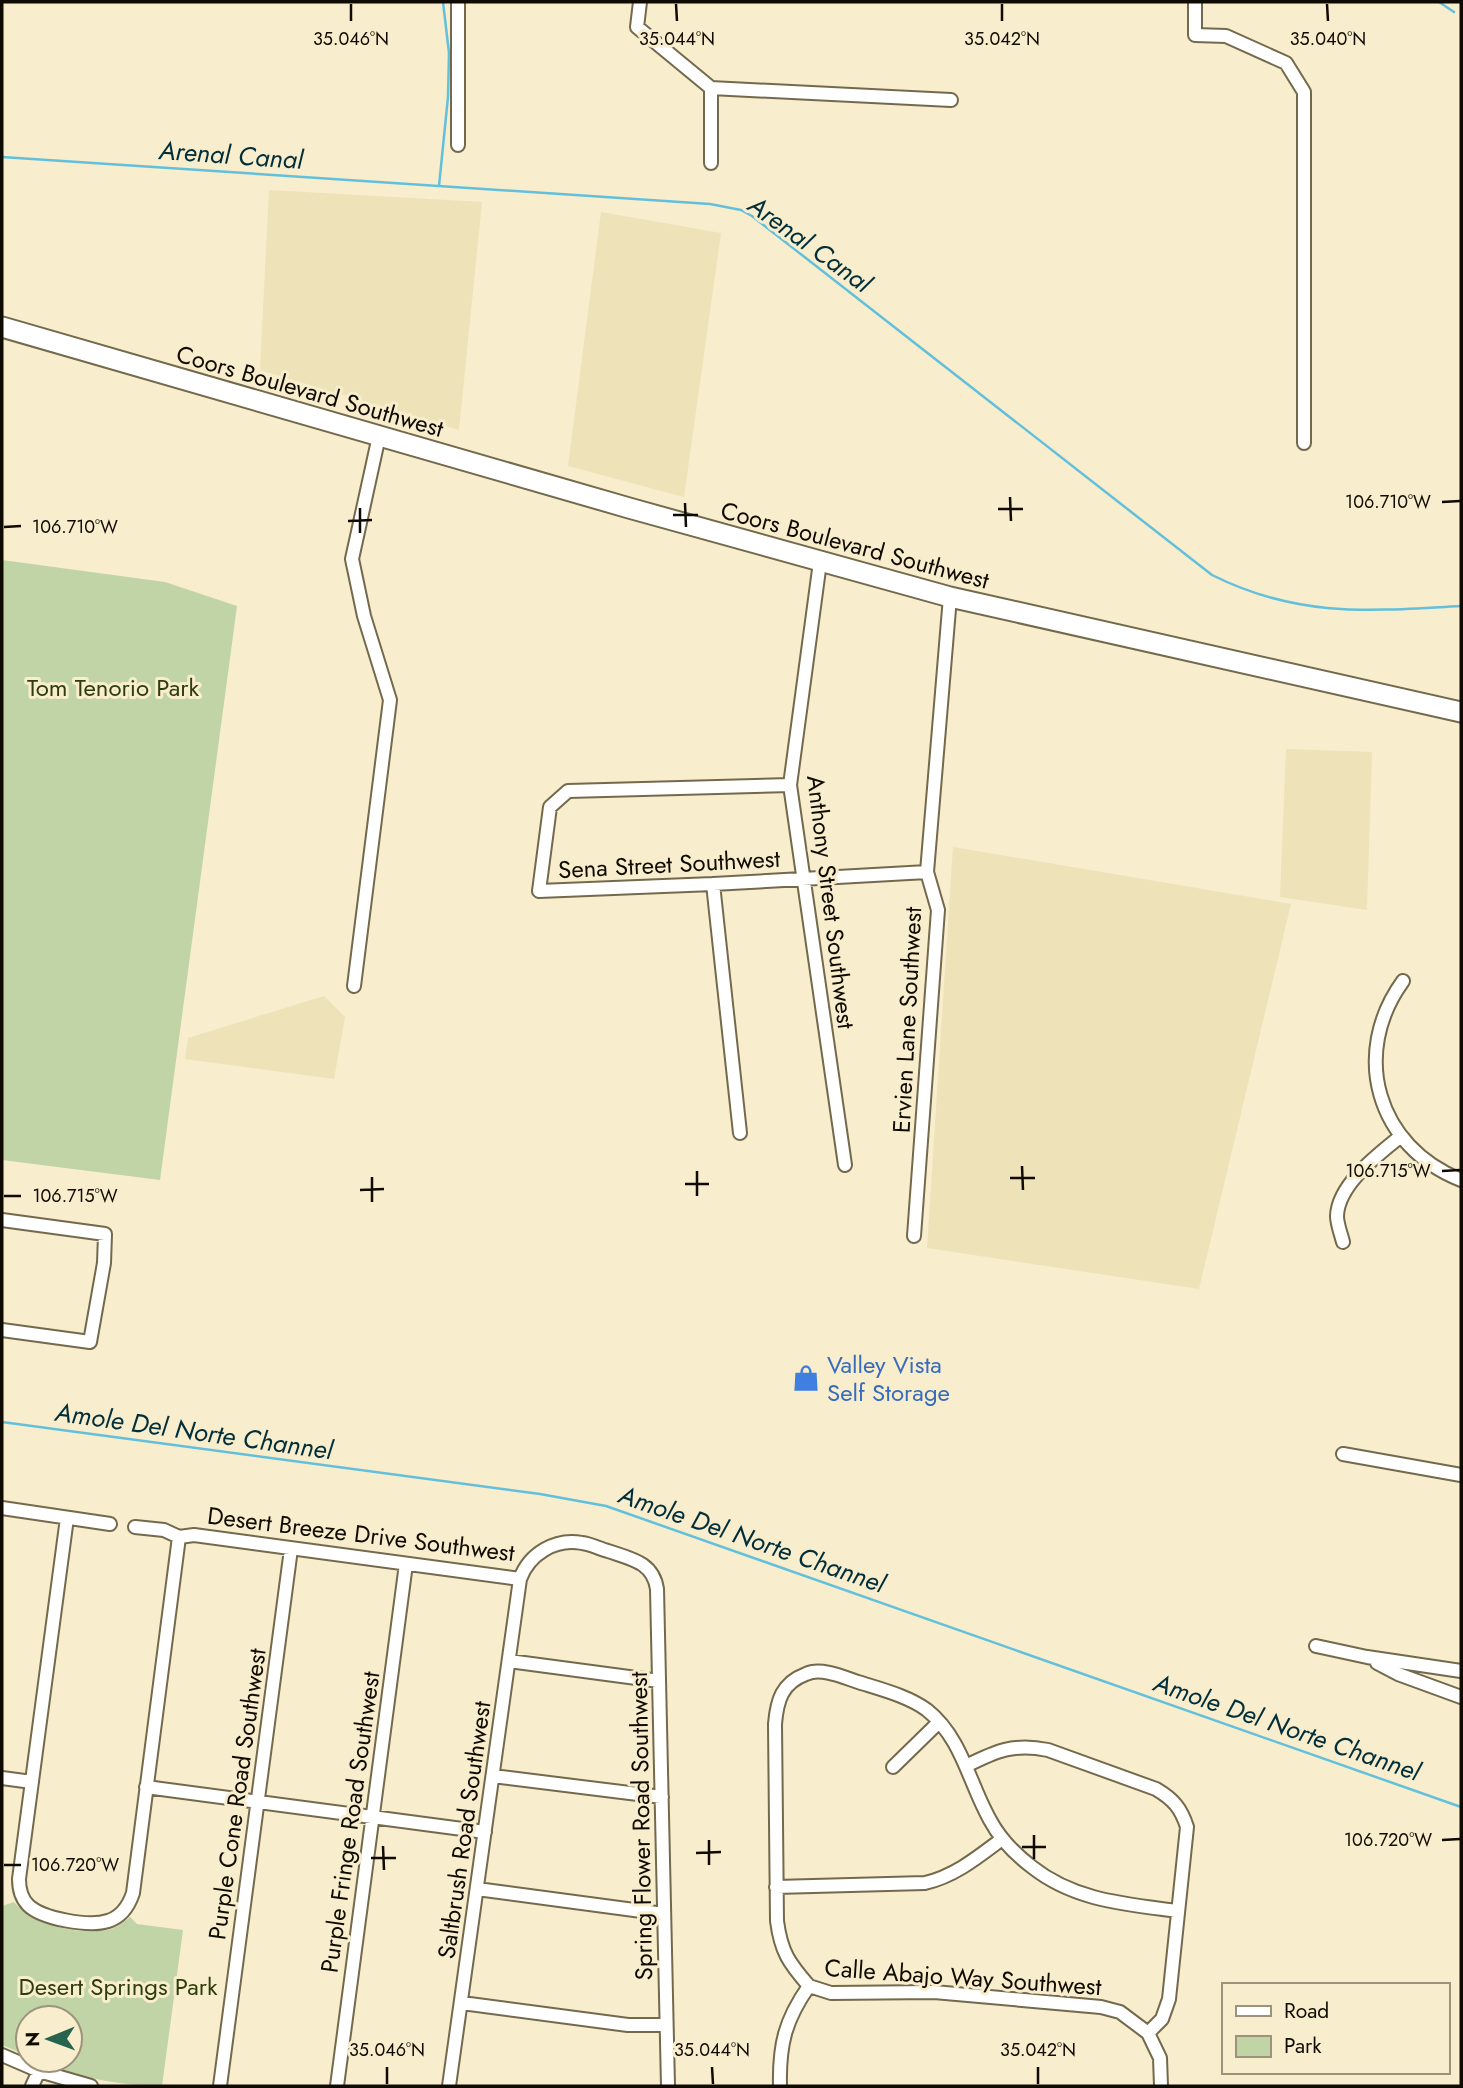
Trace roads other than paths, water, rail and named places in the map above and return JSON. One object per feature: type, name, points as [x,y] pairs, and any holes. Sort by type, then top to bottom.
[{"type":"main road","name":"Coors Boulevard Southwest","points":[[2,327],[950,597],[1461,712]]},
{"type":"street","points":[[458,2],[458,145]]},
{"type":"street","points":[[640,2],[637,27],[711,88],[951,100]]},
{"type":"street","points":[[1195,2],[1195,35],[1226,36],[1286,63],[1304,92],[1304,443]]},
{"type":"street","points":[[711,88],[711,163]]},
{"type":"street","points":[[354,986],[390,700],[363,616],[352,559],[379,436]]},
{"type":"street","name":"Anthony Street Southwest","points":[[820,562],[789,785],[845,1165]]},
{"type":"street","name":"Ervien Lane Southwest","points":[[914,1236],[939,910],[927,872],[950,597]]},
{"type":"street","name":"Sena Street Southwest","points":[[789,785],[568,791],[550,807],[539,891],[927,872]]},
{"type":"street","points":[[713,884],[740,1133]]},
{"type":"street","points":[[1403,981],[1384,1013],[1377,1046],[1378,1090],[1385,1110],[1409,1147],[1432,1165],[1461,1180]]},
{"type":"street","points":[[1343,1242],[1337,1219],[1343,1198],[1368,1164],[1401,1136]]},
{"type":"street","points":[[2,1220],[105,1234],[104,1263],[90,1342],[2,1330]]},
{"type":"street","points":[[1343,1454],[1461,1475]]},
{"type":"street","points":[[2,1508],[110,1524]]},
{"type":"street","points":[[67,1518],[19,1888],[27,1904],[34,1910],[72,1921],[95,1923],[110,1920],[120,1914],[133,1893],[179,1537]]},
{"type":"street","name":"Desert Breeze Drive Southwest","points":[[135,1527],[164,1530],[179,1537],[194,1535],[520,1579],[538,1553],[562,1543],[581,1543],[640,1562],[648,1568]]},
{"type":"street","name":"Purple Cone Road Southwest","points":[[220,2086],[291,1549]]},
{"type":"street","name":"Purple Fringe Road Southwest","points":[[337,2086],[407,1564]]},
{"type":"street","name":"Spring Flower Road Southwest","points":[[648,1568],[654,1576],[657,1589],[668,2086]]},
{"type":"street","name":"Saltbrush Road Southwest","points":[[449,2086],[520,1579]]},
{"type":"street","points":[[1316,1646],[1367,1657],[1461,1671]]},
{"type":"street","points":[[1367,1657],[1398,1674],[1461,1697]]},
{"type":"street","points":[[509,1661],[659,1681]]},
{"type":"street","points":[[779,2086],[780,2053],[785,2031],[792,2013],[809,1986],[783,1952],[777,1921],[777,1703],[782,1691],[792,1681],[809,1672],[840,1676],[927,1710],[949,1734],[989,1818],[1002,1839],[1044,1876],[1073,1892],[1105,1901],[1178,1911]]},
{"type":"street","points":[[892,1768],[939,1722]]},
{"type":"street","points":[[966,1766],[1000,1749],[1031,1746],[1156,1789],[1171,1798],[1182,1811],[1187,1827],[1169,1999],[1162,2019],[1148,2033],[1160,2058],[1161,2086]]},
{"type":"street","points":[[493,1776],[662,1797]]},
{"type":"street","points":[[2,1778],[32,1782]]},
{"type":"street","points":[[146,1787],[485,1832]]},
{"type":"street","points":[[776,1887],[925,1883],[955,1872],[1002,1839]]},
{"type":"street","points":[[477,1889],[664,1914]]},
{"type":"street","name":"Calle Abajo Way Southwest","points":[[809,1986],[831,1993],[934,1992],[1101,2007],[1120,2012],[1148,2033]]},
{"type":"street","points":[[462,2003],[628,2025],[666,2025]]},
{"type":"street","points":[[49,2074],[91,2086]]},
{"type":"waterway","points":[[439,186],[448,97],[449,53],[443,2]]},
{"type":"waterway","points":[[1439,2],[1454,12]]},
{"type":"waterway","name":"Arenal Canal","points":[[2,157],[710,204],[741,210],[1212,575],[1274,599],[1304,605],[1364,610],[1461,606]]},
{"type":"waterway","name":"Amole Del Norte Channel","points":[[2,1422],[540,1494],[606,1506],[1461,1807]]},
{"type":"place","name":"Valley Vista Self Storage","points":[[806,1378]]},
{"type":"park label","name":"Tom Tenorio Park","points":[[113,687]]},
{"type":"park label","name":"Desert Springs Park","points":[[118,1986]]}]
